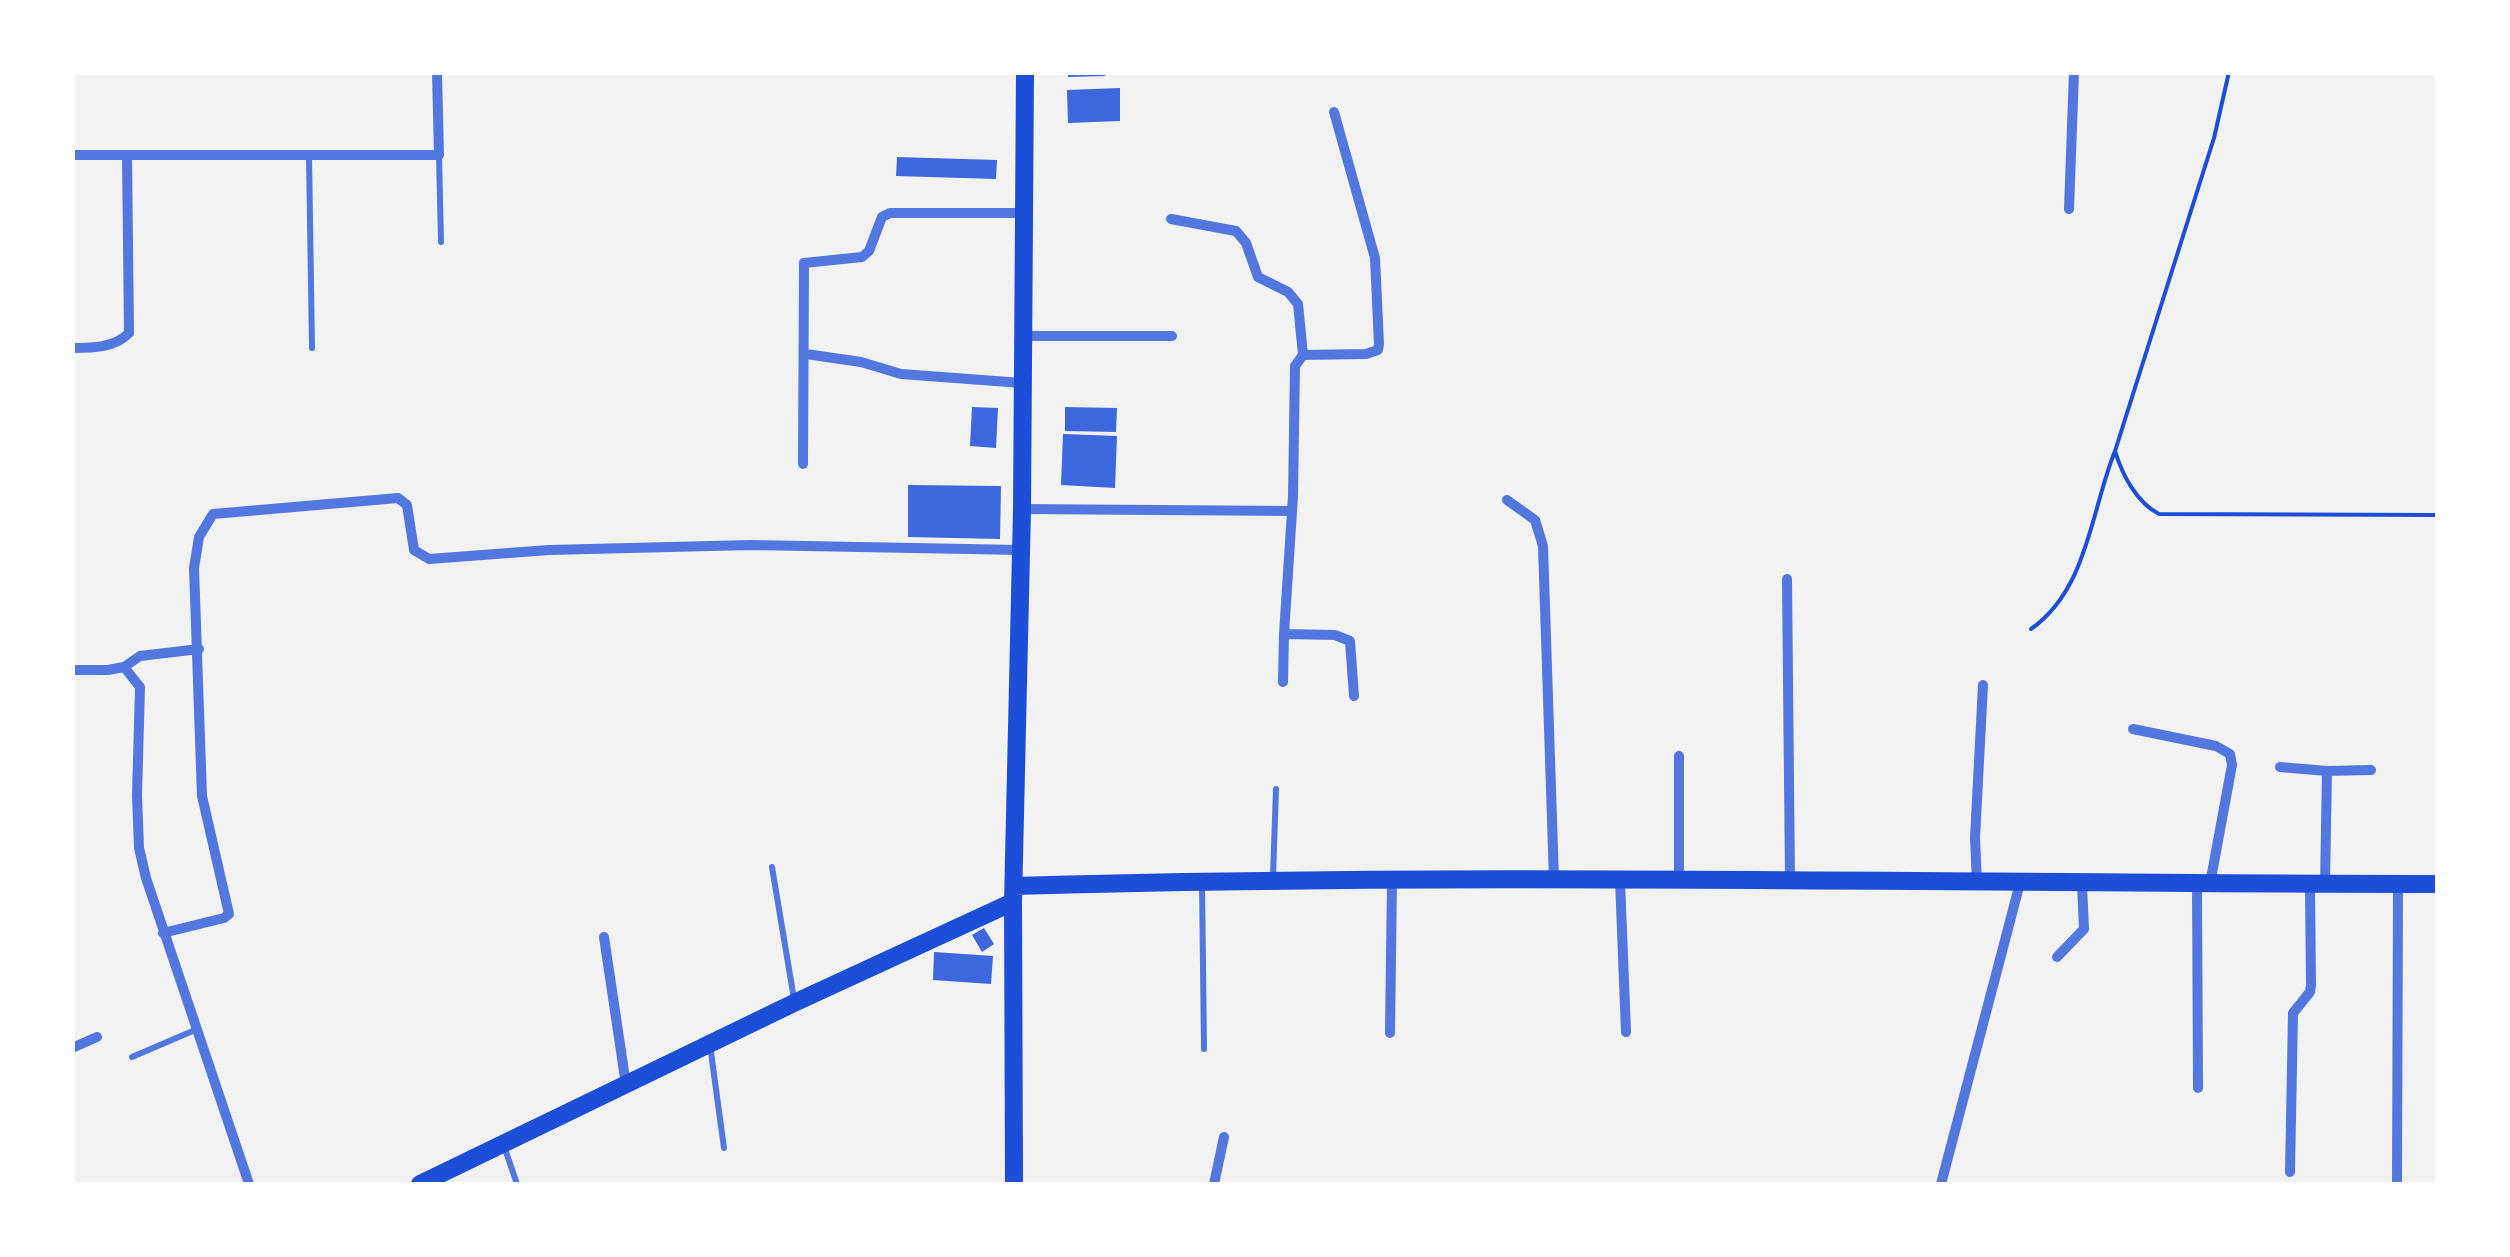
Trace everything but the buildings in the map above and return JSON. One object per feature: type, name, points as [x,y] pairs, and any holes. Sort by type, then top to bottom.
[{"type":"main road","points":[[1014,1184],[1025,72]]},
{"type":"main road","points":[[420,1184],[1014,894],[1202,881],[2438,884]]},
{"type":"street","points":[[72,155],[440,155],[436,72]]},
{"type":"street","points":[[2069,209],[2074,72]]},
{"type":"street","points":[[1303,355],[1366,354],[1378,350],[1379,344],[1374,258],[1334,112]]},
{"type":"street","points":[[72,348],[120,342],[129,333],[127,155]]},
{"type":"street","points":[[803,464],[804,263],[862,257],[869,251],[882,217],[890,213],[1023,213]]},
{"type":"street","points":[[1171,220],[1227,228],[1242,237],[1258,277],[1288,292],[1298,304],[1303,355],[1296,366],[1283,682]]},
{"type":"street","points":[[1022,336],[1172,336]]},
{"type":"street","points":[[806,354],[860,362],[900,374],[1022,383]]},
{"type":"street","points":[[163,933],[229,914],[202,796],[194,568],[206,521],[213,514],[398,498],[407,506],[414,550],[429,559],[549,550],[751,545],[1021,550]]},
{"type":"street","points":[[1506,500],[1534,520],[1543,546],[1554,880]]},
{"type":"street","points":[[1022,508],[1292,511]]},
{"type":"street","points":[[1788,578],[1790,882]]},
{"type":"street","points":[[1284,634],[1347,638],[1353,650],[1354,696]]},
{"type":"street","points":[[72,670],[124,667],[140,656],[199,649]]},
{"type":"street","points":[[124,667],[140,687],[139,848],[163,933],[248,1184]]},
{"type":"street","points":[[1977,884],[1975,838],[1983,685]]},
{"type":"street","points":[[2134,729],[2216,746],[2230,754],[2232,764],[2204,884],[2198,1088]]},
{"type":"street","points":[[1678,880],[1679,756]]},
{"type":"street","points":[[2280,768],[2372,770]]},
{"type":"street","points":[[2290,1172],[2293,1013],[2310,992],[2327,770]]},
{"type":"street","points":[[1620,880],[1626,1032]]},
{"type":"street","points":[[1390,1032],[1392,882]]},
{"type":"street","points":[[1941,1184],[2020,883]]},
{"type":"street","points":[[2058,957],[2084,930],[2082,884]]},
{"type":"street","points":[[2397,1184],[2398,884]]},
{"type":"street","points":[[604,937],[626,1086]]},
{"type":"street","points":[[72,1048],[98,1037]]},
{"type":"street","points":[[1214,1184],[1224,1138]]},
{"type":"lane","points":[[440,155],[441,242]]},
{"type":"lane","points":[[308,156],[312,348]]},
{"type":"lane","points":[[1272,883],[1276,789]]},
{"type":"lane","points":[[772,867],[794,1002]]},
{"type":"lane","points":[[1202,881],[1204,1049]]},
{"type":"lane","points":[[132,1057],[195,1030]]},
{"type":"lane","points":[[710,1044],[724,1148]]},
{"type":"lane","points":[[504,1144],[517,1184]]},
{"type":"path","points":[[2031,629],[2068,587],[2084,554],[2098,495],[2214,138],[2228,72]]},
{"type":"path","points":[[2115,451],[2122,475],[2151,510],[2159,514],[2438,515]]}]
